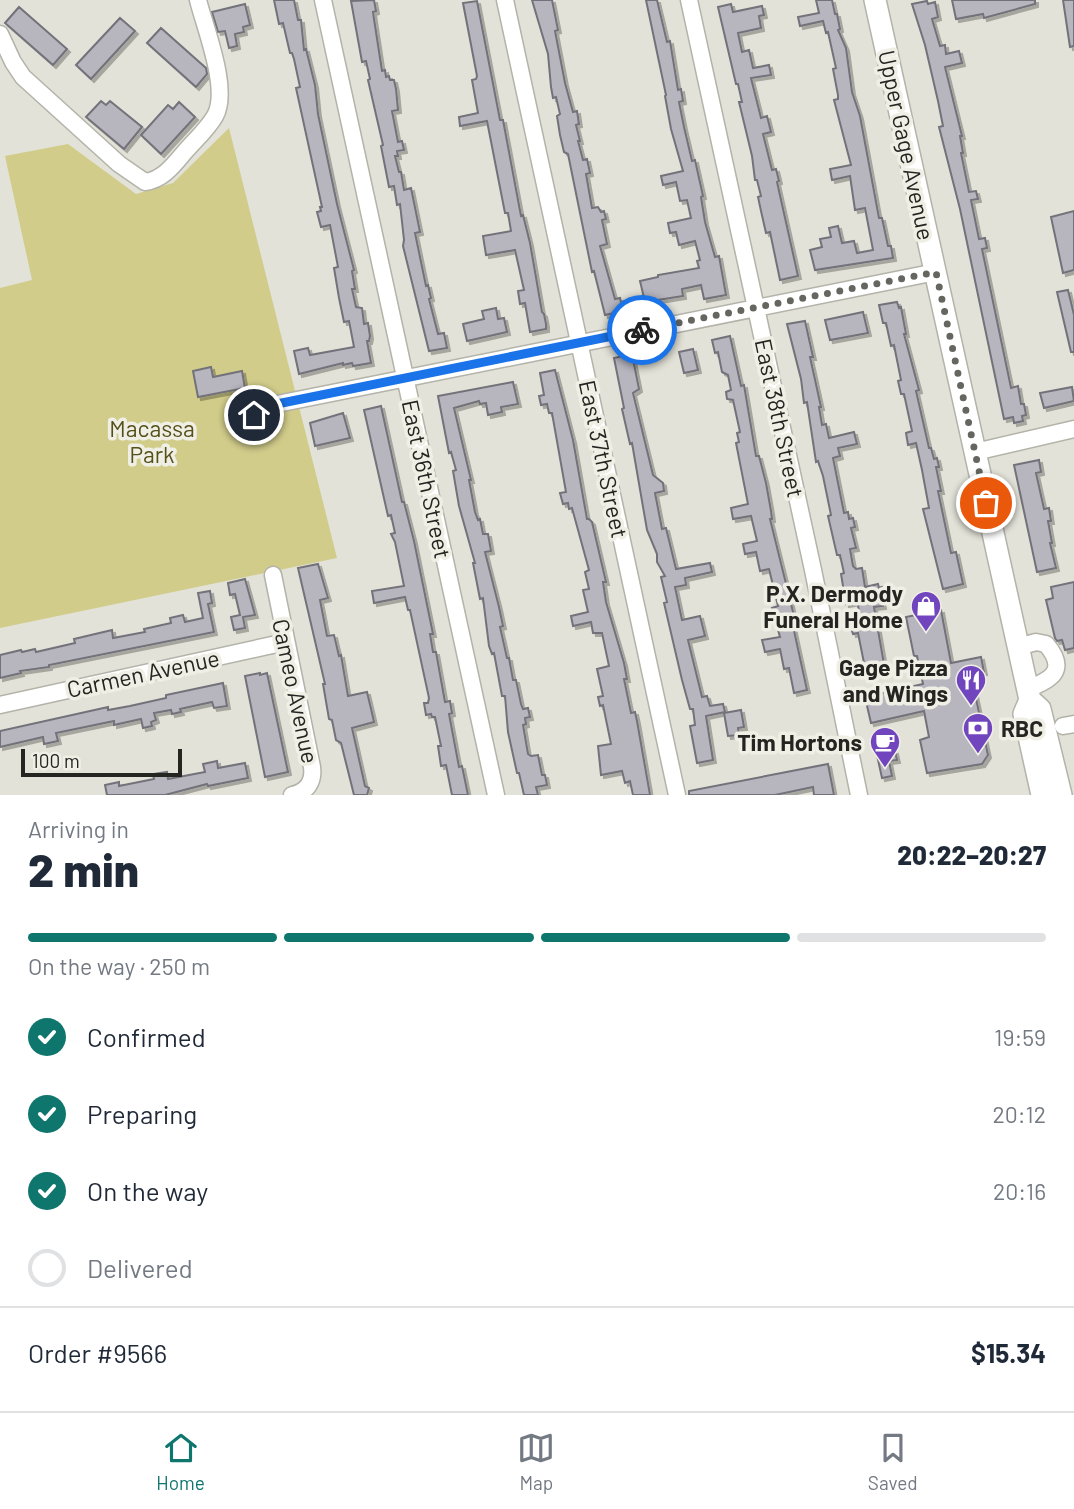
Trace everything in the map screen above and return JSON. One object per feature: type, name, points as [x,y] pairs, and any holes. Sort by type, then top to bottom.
[{"type":"main road","name":"Upper Gage Avenue","points":[[875,0],[1028,695],[1040,709],[1051,792]]},
{"type":"street","points":[[0,34],[13,62],[35,89],[119,164],[145,182],[154,181],[173,165],[216,116],[220,100],[219,82],[198,0]]},
{"type":"street","name":"East 36th Street","points":[[323,0],[496,795]]},
{"type":"street","name":"East 37th Street","points":[[505,0],[677,795]]},
{"type":"street","name":"East 38th Street","points":[[689,0],[859,795]]},
{"type":"street","points":[[254,415],[272,405],[405,377],[936,272]]},
{"type":"street","points":[[975,452],[1074,429]]},
{"type":"street","name":"Cameo Avenue","points":[[272,575],[313,778],[308,788],[292,795]]},
{"type":"street","name":"Carmen Avenue","points":[[0,705],[286,642]]},
{"type":"street","points":[[1018,647],[1036,642],[1046,644],[1052,651],[1056,665],[1055,674],[1028,695]]},
{"type":"green space","name":"Macassa Park","points":[[229,128],[337,558],[0,628],[0,288],[32,280],[5,156],[68,144],[136,194],[173,183]]},
{"type":"building","points":[[274,0],[294,0],[298,20],[301,20],[304,50],[306,49],[315,85],[318,114],[354,270],[355,289],[352,289],[356,307],[362,308],[364,324],[368,323],[370,336],[367,341],[371,363],[353,366],[352,363],[343,363],[299,374],[294,351],[308,348],[310,355],[354,347],[349,321],[344,322],[339,298],[334,268],[338,267],[330,225],[321,227],[317,212],[321,211],[322,207],[296,88],[300,87],[294,59],[283,23],[279,24]]},
{"type":"building","points":[[374,0],[376,11],[373,12],[382,71],[385,70],[386,77],[394,80],[396,89],[398,110],[392,111],[398,142],[402,141],[404,150],[397,151],[398,156],[395,156],[404,190],[411,188],[420,232],[415,233],[426,286],[428,285],[438,334],[444,333],[447,348],[429,351],[403,246],[400,204],[397,205],[394,186],[389,187],[381,146],[383,145],[368,80],[370,79],[366,61],[362,62],[351,1]]},
{"type":"building","points":[[532,0],[552,0],[565,83],[573,112],[577,111],[578,141],[583,160],[587,159],[590,173],[586,174],[592,208],[598,207],[601,212],[604,211],[606,219],[602,220],[607,244],[600,246],[615,299],[620,298],[623,311],[605,315],[594,271],[592,272],[568,154],[564,152],[560,135],[557,116],[560,114],[556,97],[553,98],[548,54]]},
{"type":"building","points":[[646,0],[657,0],[667,42],[670,41],[678,90],[681,89],[683,101],[679,102],[684,127],[703,196],[705,222],[715,257],[719,256],[726,295],[704,299],[701,285],[682,289],[683,296],[645,302],[640,281],[699,268],[697,261],[700,260],[695,241],[679,245],[676,232],[670,233],[668,223],[691,218],[687,200],[680,201],[676,182],[663,185],[661,176],[683,171],[671,129]]},
{"type":"building","points":[[816,0],[832,0],[837,14],[838,30],[846,48],[852,92],[860,116],[879,218],[882,218],[893,258],[815,270],[810,250],[822,247],[820,239],[831,237],[829,228],[838,226],[842,243],[854,241],[857,253],[873,250],[865,208],[855,210],[850,176],[832,180],[830,169],[851,165],[834,100],[838,99],[833,69],[836,68],[828,32],[826,33],[823,21],[800,26],[798,17],[819,13]]},
{"type":"building","points":[[952,0],[1035,0],[1035,4],[984,18],[983,14],[956,19]]},
{"type":"building","points":[[1063,0],[1074,0],[1074,46],[1070,47]]},
{"type":"building","points":[[477,1],[500,120],[503,120],[521,216],[523,215],[530,243],[546,324],[546,329],[530,332],[525,303],[520,304],[518,291],[524,290],[515,250],[486,255],[483,236],[511,231],[487,121],[460,126],[459,117],[478,113],[472,80],[477,76],[463,3]]},
{"type":"building","points":[[927,1],[928,4],[935,2],[938,17],[932,19],[940,46],[945,45],[946,54],[959,51],[962,63],[945,67],[962,136],[961,153],[969,192],[976,191],[978,199],[971,200],[979,239],[985,238],[987,248],[982,249],[1011,388],[1018,386],[1021,404],[1024,404],[1026,415],[1022,416],[1023,421],[1014,423],[1013,417],[1004,419],[960,209],[939,127],[943,126],[938,101],[912,4]]},
{"type":"building","points":[[245,4],[250,25],[243,27],[244,32],[235,34],[237,46],[229,48],[225,31],[218,32],[212,12]]},
{"type":"building","points":[[731,4],[733,12],[762,6],[764,15],[759,16],[761,28],[738,33],[742,52],[749,50],[753,68],[769,65],[771,75],[751,78],[761,118],[767,116],[771,132],[763,134],[772,170],[776,169],[779,181],[777,182],[798,276],[780,280],[770,232],[766,233],[761,211],[758,197],[761,196],[755,180],[739,102],[742,102],[718,7]]},
{"type":"building","points":[[19,7],[67,49],[53,65],[5,23]]},
{"type":"building","points":[[120,18],[135,31],[91,79],[76,65]]},
{"type":"building","points":[[161,28],[206,68],[207,74],[196,87],[147,43]]},
{"type":"building","points":[[101,101],[106,105],[110,101],[142,127],[124,149],[86,117]]},
{"type":"building","points":[[179,102],[195,117],[161,154],[141,135],[168,105],[173,109]]},
{"type":"building","points":[[1074,211],[1074,270],[1063,273],[1051,217]]},
{"type":"building","points":[[1068,290],[1074,315],[1074,352],[1071,352],[1057,292]]},
{"type":"building","points":[[897,302],[899,308],[901,307],[904,334],[919,390],[916,391],[929,448],[934,459],[937,458],[939,467],[936,467],[941,491],[938,491],[951,553],[956,552],[963,584],[943,589],[923,509],[929,508],[916,443],[908,445],[906,433],[912,431],[904,394],[901,394],[898,381],[901,380],[894,345],[891,346],[879,305]]},
{"type":"building","points":[[496,308],[498,319],[504,318],[507,332],[467,341],[463,324],[484,319],[482,311]]},
{"type":"building","points":[[863,312],[868,333],[830,340],[825,320]]},
{"type":"building","points":[[805,321],[822,425],[826,424],[829,438],[854,432],[857,444],[838,448],[840,456],[833,458],[844,513],[848,512],[849,519],[853,518],[855,527],[851,528],[856,548],[850,549],[853,566],[856,569],[862,568],[865,587],[878,584],[879,588],[882,587],[884,596],[881,597],[883,606],[874,607],[885,670],[862,675],[859,664],[864,663],[858,633],[853,634],[850,624],[861,618],[857,602],[846,604],[841,574],[844,573],[828,516],[831,515],[823,476],[818,461],[816,462],[807,402],[804,403],[801,379],[787,324]]},
{"type":"building","points":[[730,336],[741,386],[744,385],[756,456],[759,456],[766,483],[770,519],[794,616],[791,617],[807,690],[794,693],[789,668],[784,669],[780,649],[765,652],[762,640],[780,637],[772,608],[778,606],[769,569],[760,571],[756,552],[745,554],[743,544],[757,541],[751,516],[733,519],[731,508],[748,504],[736,443],[739,442],[737,433],[740,432],[733,400],[727,399],[726,392],[731,390],[728,375],[722,372],[718,352],[715,353],[712,340]]},
{"type":"building","points":[[693,349],[698,370],[684,373],[679,352]]},
{"type":"building","points":[[632,354],[639,389],[633,393],[653,475],[663,483],[664,491],[655,493],[662,529],[666,528],[676,569],[710,563],[712,572],[685,578],[686,585],[675,587],[682,620],[700,616],[705,636],[688,640],[702,697],[707,696],[710,706],[723,704],[725,712],[706,716],[713,760],[697,763],[690,726],[695,725],[693,709],[690,709],[682,680],[664,603],[667,602],[661,577],[665,576],[657,562],[657,554],[647,530],[632,443],[630,444],[622,409],[624,408],[614,358]]},
{"type":"building","points":[[211,367],[213,377],[242,371],[245,388],[198,397],[193,371]]},
{"type":"building","points":[[555,370],[573,440],[587,519],[592,522],[606,582],[603,582],[606,602],[624,663],[627,679],[624,679],[631,713],[635,712],[650,795],[633,795],[630,781],[625,783],[622,771],[601,775],[598,746],[611,744],[603,705],[600,706],[598,697],[603,696],[597,669],[609,666],[602,633],[593,633],[591,622],[573,626],[571,616],[588,612],[583,590],[589,589],[585,572],[589,570],[572,508],[569,509],[568,503],[563,504],[560,493],[566,492],[552,413],[549,413],[547,404],[541,405],[539,396],[544,395],[540,373]]},
{"type":"building","points":[[513,382],[518,404],[501,407],[502,412],[488,415],[486,403],[480,404],[479,401],[454,408],[471,480],[475,512],[478,520],[480,519],[483,534],[488,534],[491,551],[485,552],[503,626],[500,627],[507,658],[513,680],[516,680],[521,704],[523,709],[528,708],[530,717],[525,718],[526,724],[523,725],[528,754],[538,755],[542,775],[545,775],[547,785],[536,787],[538,795],[524,795],[517,773],[508,732],[505,696],[502,696],[494,653],[492,654],[489,646],[483,598],[480,599],[475,563],[459,506],[453,471],[456,470],[451,452],[449,453],[438,396]]},
{"type":"building","points":[[1072,387],[1074,401],[1044,408],[1040,393]]},
{"type":"building","points":[[381,406],[402,502],[414,541],[433,634],[430,634],[433,652],[436,652],[445,702],[450,701],[452,713],[449,714],[459,767],[462,766],[468,795],[452,795],[446,765],[441,766],[438,746],[441,746],[435,717],[426,715],[424,703],[428,703],[429,698],[405,597],[374,603],[372,591],[404,586],[391,534],[395,533],[391,515],[388,516],[364,410]]},
{"type":"building","points":[[343,413],[350,438],[315,446],[310,423]]},
{"type":"building","points":[[1039,460],[1041,472],[1036,473],[1044,509],[1049,508],[1050,543],[1056,568],[1037,572],[1014,465]]},
{"type":"building","points":[[318,564],[328,598],[320,600],[327,636],[334,635],[339,656],[341,655],[348,696],[367,692],[374,722],[352,728],[365,786],[369,788],[367,795],[354,795],[341,743],[336,740],[332,720],[329,719],[325,684],[298,568]]},
{"type":"building","points":[[245,579],[255,615],[243,617],[245,628],[234,630],[231,617],[240,615],[235,594],[230,595],[228,583]]},
{"type":"building","points":[[1074,582],[1074,648],[1065,650],[1062,640],[1057,641],[1055,638],[1046,600],[1053,598],[1051,587]]},
{"type":"building","points":[[210,591],[212,603],[208,604],[214,632],[20,671],[21,673],[0,678],[0,655],[21,650],[35,649],[36,652],[75,643],[74,639],[112,630],[113,638],[145,632],[144,629],[171,623],[170,618],[183,615],[185,622],[203,618],[198,593]]},
{"type":"building","points":[[941,610],[951,663],[981,657],[984,672],[971,675],[988,755],[982,764],[927,773],[920,740],[929,737],[924,711],[871,723],[865,697],[923,684],[906,617]]},
{"type":"building","points":[[267,673],[288,772],[265,777],[245,676]]},
{"type":"building","points":[[223,683],[227,706],[214,708],[212,702],[180,709],[181,712],[172,714],[171,710],[154,713],[156,720],[151,722],[152,726],[143,728],[141,719],[114,725],[114,721],[56,733],[58,741],[44,744],[43,737],[0,747],[0,731],[108,707],[108,710],[130,706]]},
{"type":"building","points":[[741,710],[744,727],[738,728],[739,735],[728,736],[724,713]]},
{"type":"building","name":"Tim Hortons","points":[[895,751],[897,760],[889,761],[892,776],[882,778],[877,755]]},
{"type":"building","points":[[217,761],[218,768],[245,763],[248,778],[208,786],[207,784],[165,795],[107,795],[105,785],[119,782],[119,786],[154,779],[153,774],[167,772],[168,779],[205,772],[203,764]]},
{"type":"building","points":[[828,764],[834,795],[814,795],[813,787],[775,795],[689,795],[689,791]]},
{"type":"way so far","points":[[642,330],[936,272],[986,503]]},
{"type":"place","name":"P.X. Dermody Funeral Home","points":[[926,633]]},
{"type":"place","name":"Gage Pizza and Wings","points":[[971,707]]},
{"type":"place","name":"RBC","points":[[978,755]]},
{"type":"place","name":"Tim Hortons","points":[[885,769]]},
{"type":"route","points":[[254,415],[272,405],[642,330]]}]
